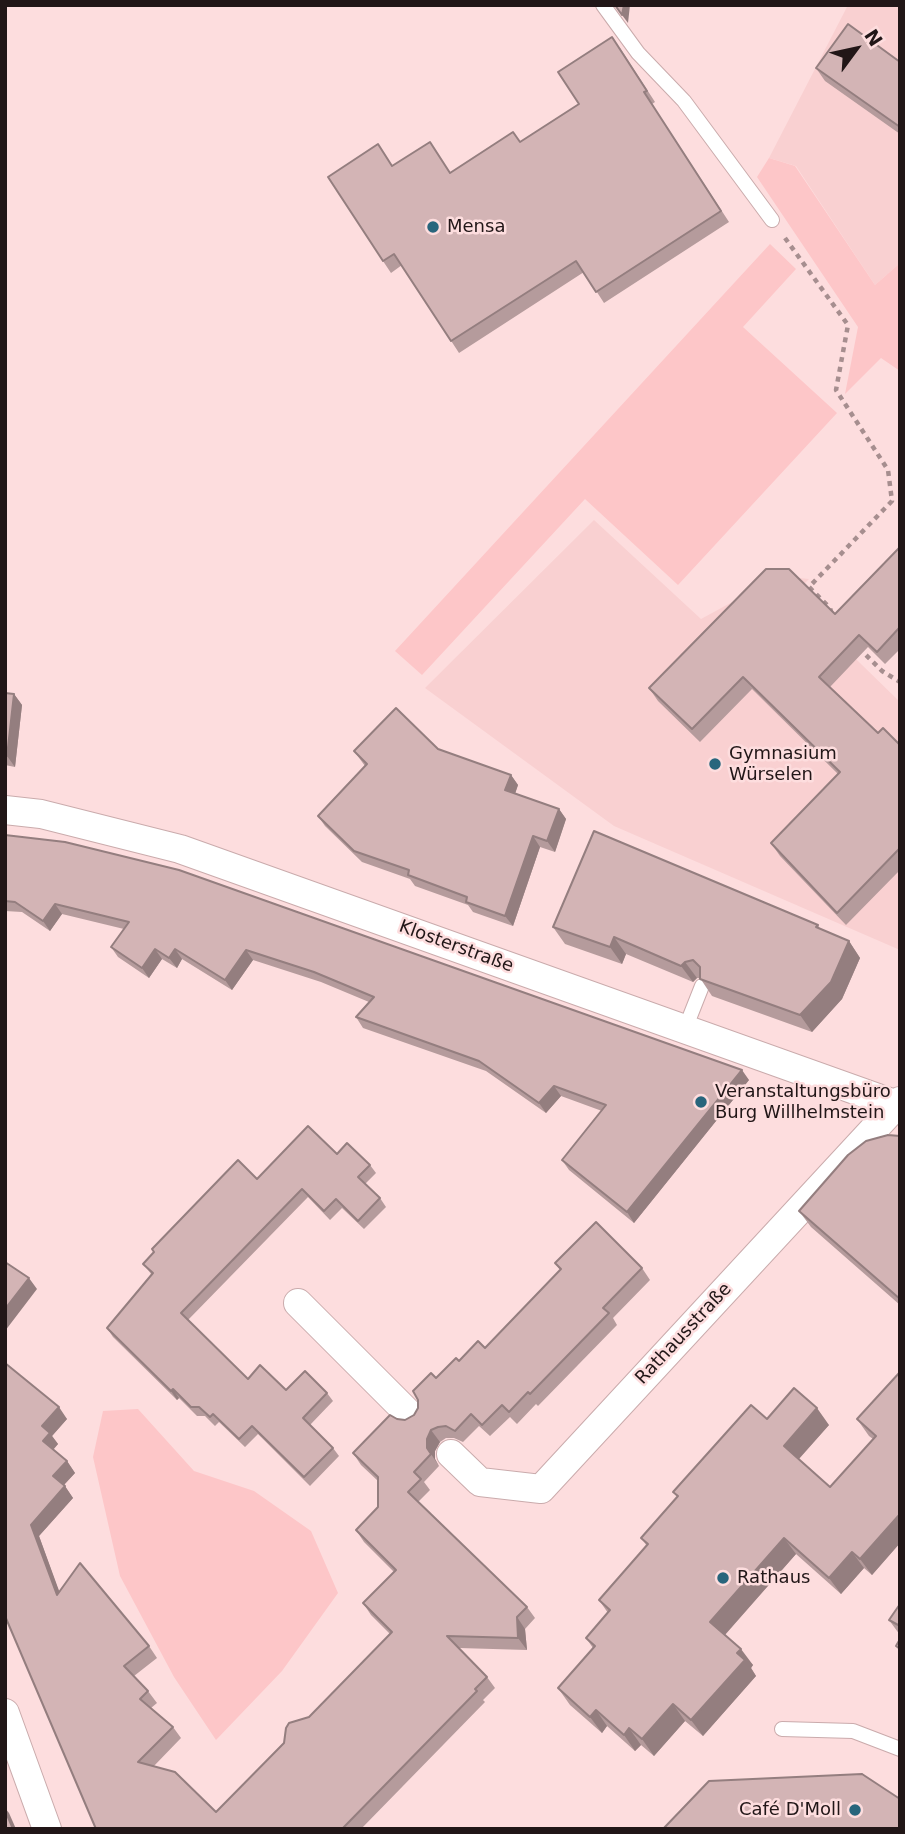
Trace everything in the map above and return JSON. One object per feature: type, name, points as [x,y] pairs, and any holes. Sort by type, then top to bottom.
[{"type":"street","name":"Klosterstraße","points":[[5,810],[41,814],[180,849],[899,1104]]},
{"type":"street","name":"Rathausstraße","points":[[451,1454],[480,1482],[541,1489],[899,1104]]},
{"type":"street","points":[[298,1303],[410,1415]]},
{"type":"street","points":[[5,1713],[47,1829]]},
{"type":"lane","points":[[603,5],[638,53],[684,101],[772,220]]},
{"type":"lane","points":[[685,1029],[702,986]]},
{"type":"lane","points":[[782,1729],[853,1731],[900,1749]]},
{"type":"path","points":[[772,220],[848,325],[836,390],[888,470],[892,501],[809,587],[830,608],[835,624]]},
{"type":"path","points":[[853,643],[882,671],[900,682]]},
{"type":"shaded area","points":[[848,5],[900,6],[900,263],[875,285],[796,166],[769,158]]},
{"type":"shaded area","points":[[769,158],[795,166],[875,285],[900,263],[900,371],[881,358],[845,394],[858,327],[757,177]]},
{"type":"shaded area","points":[[770,244],[796,269],[743,327],[837,413],[678,585],[585,499],[422,675],[395,651]]},
{"type":"shaded area","name":"Gymnasium Würselen","points":[[594,520],[701,619],[780,576],[809,579],[804,584],[820,624],[900,702],[900,950],[614,826],[425,688]]},
{"type":"shaded area","points":[[138,1409],[194,1471],[254,1491],[311,1531],[338,1593],[282,1671],[216,1740],[174,1677],[120,1576],[93,1457],[103,1411]]},
{"type":"building","points":[[615,5],[624,5],[622,15]]},
{"type":"building","points":[[848,24],[900,62],[900,127],[816,68]]},
{"type":"building","points":[[612,37],[721,211],[596,292],[576,261],[451,341],[394,254],[383,261],[328,177],[378,144],[392,166],[430,142],[450,173],[513,132],[520,142],[579,104],[558,72]]},
{"type":"building","points":[[900,547],[900,627],[877,652],[859,635],[819,677],[878,733],[883,728],[900,745],[900,848],[837,913],[771,843],[840,772],[743,677],[692,729],[649,688],[766,569],[789,569],[835,614]]},
{"type":"building","points":[[5,693],[14,694],[7,756],[5,755]]},
{"type":"building","points":[[396,708],[438,749],[511,775],[505,790],[559,809],[547,841],[533,836],[505,916],[466,902],[467,897],[408,875],[409,870],[354,851],[318,816],[367,764],[354,751]]},
{"type":"building","points":[[594,831],[818,925],[816,927],[849,941],[831,982],[800,1015],[700,979],[700,967],[693,960],[681,966],[614,937],[610,947],[553,927]]},
{"type":"building","points":[[5,835],[65,842],[179,870],[742,1070],[627,1212],[562,1160],[606,1105],[554,1086],[539,1103],[479,1061],[356,1017],[374,997],[314,972],[246,950],[225,980],[175,949],[169,958],[155,949],[142,968],[111,947],[129,922],[55,904],[43,921],[15,902],[5,901]]},
{"type":"building","points":[[308,1126],[337,1154],[347,1143],[370,1165],[358,1177],[380,1198],[358,1221],[336,1199],[324,1211],[302,1189],[181,1313],[248,1379],[260,1365],[286,1390],[305,1371],[327,1393],[303,1418],[333,1448],[304,1477],[252,1426],[239,1439],[213,1414],[210,1417],[199,1407],[191,1407],[107,1328],[153,1273],[143,1264],[154,1252],[152,1249],[238,1160],[257,1179]]},
{"type":"building","points":[[888,1135],[900,1136],[900,1299],[799,1211],[848,1155],[866,1141]]},
{"type":"building","points":[[596,1222],[642,1268],[603,1308],[609,1313],[509,1412],[502,1405],[482,1425],[471,1414],[455,1431],[446,1426],[431,1430],[427,1448],[431,1454],[414,1472],[421,1479],[408,1492],[527,1607],[517,1617],[518,1638],[447,1636],[487,1677],[475,1689],[477,1691],[342,1829],[96,1829],[5,1616],[5,1363],[59,1407],[42,1426],[50,1433],[43,1441],[67,1461],[53,1476],[65,1486],[31,1525],[57,1595],[80,1563],[149,1646],[124,1666],[148,1691],[140,1699],[173,1727],[138,1762],[175,1772],[216,1812],[284,1743],[289,1723],[309,1717],[392,1632],[363,1603],[396,1570],[356,1530],[378,1507],[378,1477],[353,1453],[390,1415],[405,1420],[414,1415],[418,1400],[413,1391],[431,1373],[436,1378],[456,1358],[459,1361],[478,1341],[485,1348],[561,1269],[555,1263]]},
{"type":"building","points":[[5,1262],[29,1278],[5,1309]]},
{"type":"building","name":"Rathaus","points":[[900,1372],[900,1514],[860,1559],[852,1552],[829,1578],[784,1538],[710,1622],[741,1649],[737,1653],[745,1660],[691,1720],[673,1704],[642,1739],[629,1728],[624,1735],[596,1710],[590,1717],[558,1688],[595,1646],[586,1638],[610,1610],[599,1600],[648,1544],[641,1538],[678,1496],[673,1492],[751,1405],[767,1419],[794,1388],[817,1408],[784,1446],[830,1487],[876,1436],[857,1419]]},
{"type":"building","points":[[900,1604],[900,1626],[889,1620]]},
{"type":"building","points":[[862,1774],[900,1799],[900,1829],[663,1829],[709,1781]]},
{"type":"building","points":[[5,1810],[13,1829],[5,1829]]},
{"type":"place","name":"Mensa","points":[[433,227]]},
{"type":"place","name":"Gymnasium Würselen","points":[[715,764]]},
{"type":"place","name":"Veranstaltungsbüro Burg Willhelmstein","points":[[701,1102]]},
{"type":"place","name":"Rathaus","points":[[723,1578]]},
{"type":"place","name":"Café D'Moll","points":[[855,1810]]}]
